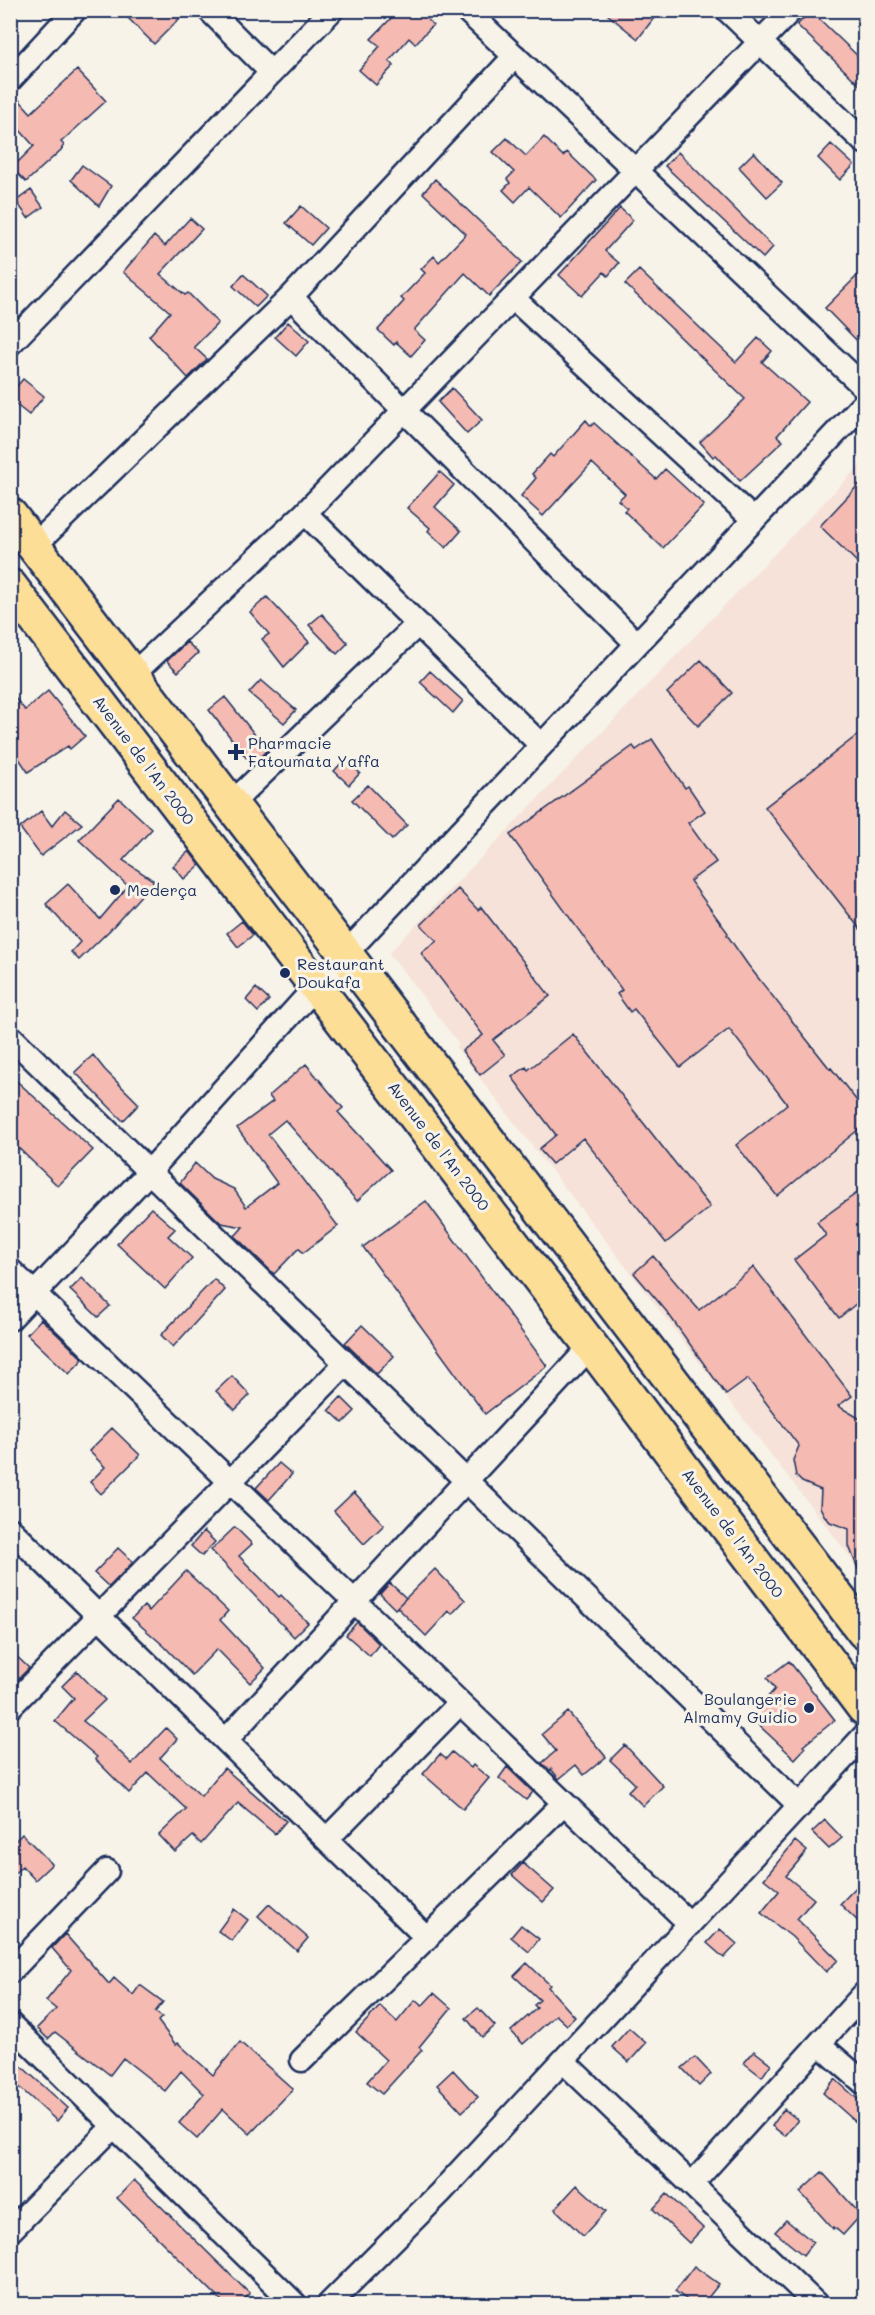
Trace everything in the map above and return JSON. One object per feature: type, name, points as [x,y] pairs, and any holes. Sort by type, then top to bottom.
[{"type":"main road","points":[[10,515],[864,1632]]},
{"type":"main road","name":"Avenue de l'An 2000","points":[[10,586],[317,986],[864,1708]]},
{"type":"street","points":[[10,80],[75,10]]},
{"type":"street","points":[[209,10],[271,72]]},
{"type":"street","points":[[10,344],[332,10]]},
{"type":"street","points":[[466,10],[864,387]]},
{"type":"street","points":[[727,10],[864,142]]},
{"type":"street","points":[[132,675],[305,513],[791,10]]},
{"type":"street","points":[[34,546],[291,297],[515,56]]},
{"type":"street","points":[[291,297],[636,644]]},
{"type":"street","points":[[513,298],[754,520]]},
{"type":"street","points":[[10,1319],[149,1172],[346,953],[864,403]]},
{"type":"street","points":[[305,513],[541,745]]},
{"type":"street","points":[[231,804],[418,624]]},
{"type":"street","points":[[10,1036],[800,1806]]},
{"type":"street","points":[[10,1270],[690,1924]]},
{"type":"street","points":[[226,1740],[591,1346]]},
{"type":"street","points":[[10,1707],[345,1364]]},
{"type":"street","points":[[10,1529],[427,1938]]},
{"type":"street","points":[[327,1839],[460,1703]]},
{"type":"street","points":[[329,2304],[440,2193],[864,1736]]},
{"type":"street","points":[[302,2060],[564,1803]]},
{"type":"street","points":[[10,1972],[106,1871]]},
{"type":"street","points":[[692,2184],[864,1994]]},
{"type":"street","points":[[10,2024],[296,2304]]},
{"type":"street","points":[[819,2044],[864,2083]]},
{"type":"street","points":[[563,2061],[816,2304]]},
{"type":"street","points":[[10,2231],[114,2126]]},
{"type":"shaded area","points":[[864,461],[864,1575],[456,1047],[459,1044],[389,953]]},
{"type":"building","points":[[120,10],[188,10],[154,44]]},
{"type":"building","points":[[399,10],[418,10],[433,25],[415,44],[409,38],[389,61],[394,65],[376,85],[359,70],[380,46],[371,39]]},
{"type":"building","points":[[602,10],[660,10],[638,39]]},
{"type":"building","points":[[811,11],[864,62],[864,89],[797,25]]},
{"type":"building","points":[[77,70],[106,101],[61,142],[64,145],[61,150],[26,182],[12,168],[34,146],[10,119],[10,93],[13,93],[31,113]]},
{"type":"building","points":[[544,137],[563,156],[567,152],[596,180],[561,218],[529,187],[515,202],[503,190],[510,183],[507,179],[514,172],[493,152],[507,138],[526,156]]},
{"type":"building","points":[[831,144],[854,165],[840,180],[818,158]]},
{"type":"building","points":[[678,152],[773,247],[763,258],[665,166]]},
{"type":"building","points":[[754,152],[782,183],[767,197],[739,167]]},
{"type":"building","points":[[82,165],[111,186],[99,206],[71,180]]},
{"type":"building","points":[[435,179],[522,262],[489,296],[465,273],[414,330],[425,340],[411,356],[396,342],[394,345],[378,330],[404,301],[401,298],[425,273],[421,269],[434,256],[439,262],[466,234],[423,193]]},
{"type":"building","points":[[31,190],[43,207],[28,218],[16,201]]},
{"type":"building","points":[[301,206],[326,228],[311,245],[286,223]]},
{"type":"building","points":[[620,208],[633,220],[605,251],[619,263],[608,276],[604,272],[582,296],[559,275]]},
{"type":"building","points":[[190,218],[202,229],[160,274],[185,295],[188,293],[218,323],[194,347],[207,359],[188,378],[149,336],[170,312],[123,272],[154,236],[165,246]]},
{"type":"building","points":[[864,269],[864,348],[825,308]]},
{"type":"building","points":[[639,270],[736,362],[758,338],[772,351],[762,362],[807,402],[777,436],[783,441],[740,481],[716,455],[713,457],[700,442],[745,399],[625,284]]},
{"type":"building","points":[[243,274],[267,296],[256,307],[233,286]]},
{"type":"building","points":[[288,322],[309,341],[296,356],[275,337]]},
{"type":"building","points":[[23,379],[44,396],[29,415],[10,400],[10,394]]},
{"type":"building","points":[[452,388],[482,420],[467,434],[438,402]]},
{"type":"building","points":[[586,420],[591,426],[594,423],[656,479],[665,469],[704,505],[663,548],[624,511],[627,508],[618,500],[625,494],[592,463],[543,516],[521,496],[536,478],[532,474],[550,454],[553,457]]},
{"type":"building","points":[[440,472],[454,485],[435,507],[461,531],[446,548],[428,531],[430,528],[407,508]]},
{"type":"building","points":[[864,479],[864,569],[820,526]]},
{"type":"building","points":[[267,597],[309,642],[284,667],[262,639],[269,634],[250,612]]},
{"type":"building","points":[[322,614],[348,643],[337,654],[309,625]]},
{"type":"building","points":[[187,642],[198,653],[178,672],[167,661]]},
{"type":"building","points":[[701,660],[732,693],[698,726],[667,693]]},
{"type":"building","points":[[430,671],[463,701],[453,713],[420,682]]},
{"type":"building","points":[[261,680],[296,710],[284,723],[249,693]]},
{"type":"building","points":[[48,691],[85,736],[70,749],[68,746],[28,772],[10,745],[10,692],[25,710]]},
{"type":"building","points":[[225,697],[267,750],[252,765],[209,710]]},
{"type":"building","points":[[864,730],[864,934],[765,807]]},
{"type":"building","points":[[652,739],[685,788],[688,786],[705,811],[688,823],[716,862],[690,881],[748,965],[864,1110],[864,1125],[777,1196],[736,1145],[787,1104],[729,1029],[680,1067],[634,1009],[630,1012],[617,994],[622,990],[510,835],[633,746],[636,750]]},
{"type":"building","points":[[345,759],[360,773],[349,785],[334,771]]},
{"type":"building","points":[[368,785],[407,825],[392,840],[352,800]]},
{"type":"building","points":[[119,798],[152,829],[123,860],[154,881],[110,930],[79,960],[71,952],[80,942],[46,904],[68,884],[100,919],[128,886],[79,840]]},
{"type":"building","points":[[65,810],[82,824],[41,856],[20,828],[41,811],[52,826]]},
{"type":"building","points":[[189,851],[200,865],[184,879],[173,866]]},
{"type":"building","points":[[458,889],[478,910],[481,907],[550,996],[493,1040],[505,1055],[480,1075],[462,1051],[483,1035],[421,953],[437,941],[421,925]]},
{"type":"building","points":[[242,921],[253,935],[238,947],[227,933]]},
{"type":"building","points":[[256,988],[269,1000],[258,1012],[246,1000]]},
{"type":"building","points":[[573,1034],[710,1207],[666,1243],[583,1138],[552,1164],[539,1149],[556,1135],[512,1077],[526,1067],[528,1070]]},
{"type":"building","points":[[93,1055],[139,1104],[123,1121],[75,1072]]},
{"type":"building","points":[[306,1064],[343,1108],[338,1112],[391,1170],[357,1201],[285,1120],[268,1134],[338,1226],[303,1253],[299,1248],[274,1274],[235,1236],[243,1227],[221,1223],[180,1183],[195,1163],[212,1179],[234,1189],[246,1207],[277,1183],[237,1128],[273,1101],[269,1096]]},
{"type":"building","points":[[10,1075],[93,1150],[58,1186],[10,1140]]},
{"type":"building","points":[[864,1188],[864,1297],[839,1318],[794,1260],[826,1235],[817,1222]]},
{"type":"building","points":[[426,1201],[547,1366],[485,1414],[363,1247]]},
{"type":"building","points":[[151,1208],[175,1229],[168,1236],[192,1258],[165,1289],[117,1244]]},
{"type":"building","points":[[653,1256],[699,1310],[754,1267],[852,1396],[838,1406],[864,1421],[864,1584],[849,1546],[849,1529],[830,1522],[820,1507],[821,1490],[802,1482],[796,1476],[793,1460],[799,1446],[748,1379],[726,1395],[667,1312],[634,1273]]},
{"type":"building","points":[[82,1278],[110,1306],[98,1317],[70,1290]]},
{"type":"building","points":[[214,1279],[225,1290],[173,1347],[161,1335]]},
{"type":"building","points":[[41,1319],[83,1359],[69,1374],[27,1334]]},
{"type":"building","points":[[362,1325],[394,1356],[377,1374],[345,1343]]},
{"type":"building","points":[[232,1376],[250,1395],[235,1410],[216,1391]]},
{"type":"building","points":[[341,1397],[355,1411],[343,1423],[329,1410]]},
{"type":"building","points":[[112,1428],[140,1455],[101,1494],[90,1482],[105,1467],[89,1451]]},
{"type":"building","points":[[279,1463],[292,1474],[269,1500],[256,1488]]},
{"type":"building","points":[[354,1492],[384,1525],[364,1544],[334,1511]]},
{"type":"building","points":[[235,1527],[252,1544],[239,1556],[308,1623],[294,1637],[211,1550]]},
{"type":"building","points":[[204,1531],[215,1542],[202,1556],[191,1546]]},
{"type":"building","points":[[118,1548],[133,1562],[109,1587],[94,1573]]},
{"type":"building","points":[[435,1569],[465,1600],[452,1614],[449,1611],[426,1636],[397,1607]]},
{"type":"building","points":[[186,1571],[228,1611],[220,1620],[265,1668],[250,1683],[217,1649],[192,1675],[132,1618],[144,1606],[149,1611]]},
{"type":"building","points":[[390,1583],[406,1598],[395,1609],[380,1594]]},
{"type":"building","points":[[357,1622],[379,1644],[370,1656],[346,1635]]},
{"type":"building","points":[[10,1650],[29,1668],[10,1687]]},
{"type":"building","points":[[789,1661],[835,1720],[803,1746],[805,1748],[795,1759],[750,1717],[775,1689],[767,1678]]},
{"type":"building","points":[[77,1671],[105,1700],[83,1721],[111,1743],[132,1764],[166,1728],[177,1739],[160,1758],[201,1796],[224,1768],[286,1821],[275,1834],[238,1803],[201,1844],[193,1836],[175,1852],[159,1835],[186,1809],[148,1773],[129,1793],[95,1759],[97,1757],[55,1721],[74,1698],[62,1686]]},
{"type":"building","points":[[568,1712],[606,1757],[584,1775],[576,1765],[559,1779],[542,1763],[556,1751],[542,1734]]},
{"type":"building","points":[[625,1745],[663,1786],[643,1806],[628,1791],[635,1784],[610,1760]]},
{"type":"building","points":[[452,1752],[471,1768],[473,1765],[489,1778],[463,1809],[423,1774],[440,1754],[446,1759]]},
{"type":"building","points":[[507,1767],[533,1792],[526,1800],[499,1778]]},
{"type":"building","points":[[825,1820],[842,1838],[829,1849],[812,1832]]},
{"type":"building","points":[[22,1834],[52,1864],[35,1880],[22,1866],[10,1878],[10,1846]]},
{"type":"building","points":[[795,1841],[807,1851],[786,1876],[814,1899],[797,1919],[838,1960],[826,1972],[792,1937],[761,1913],[779,1891],[764,1879]]},
{"type":"building","points":[[523,1863],[554,1890],[543,1902],[512,1875]]},
{"type":"building","points":[[864,1879],[864,1927],[840,1904]]},
{"type":"building","points":[[269,1904],[308,1938],[297,1951],[258,1916]]},
{"type":"building","points":[[234,1909],[248,1920],[232,1941],[218,1931]]},
{"type":"building","points":[[521,1925],[539,1939],[529,1952],[511,1937]]},
{"type":"building","points":[[720,1929],[737,1944],[724,1958],[707,1943]]},
{"type":"building","points":[[65,1934],[109,1984],[114,1978],[133,1995],[140,1985],[163,2002],[155,2012],[162,2017],[158,2021],[176,2045],[178,2043],[213,2075],[240,2042],[293,2089],[250,2134],[223,2109],[197,2139],[179,2123],[204,2094],[181,2071],[165,2091],[123,2058],[110,2075],[55,2032],[48,2039],[37,2028],[56,2009],[46,2001],[71,1970],[52,1948]]},
{"type":"building","points":[[527,1963],[550,1985],[548,1987],[575,2017],[567,2025],[556,2015],[523,2044],[511,2031],[537,2008],[534,2005],[540,2000],[514,1976]]},
{"type":"building","points":[[434,1993],[451,2008],[419,2047],[422,2050],[382,2094],[367,2082],[386,2060],[356,2032],[380,2006],[397,2022],[415,2000],[422,2006]]},
{"type":"building","points":[[478,2008],[495,2026],[482,2037],[466,2018]]},
{"type":"building","points":[[629,2028],[646,2043],[629,2062],[612,2047]]},
{"type":"building","points":[[754,2051],[771,2064],[762,2077],[744,2063]]},
{"type":"building","points":[[10,2056],[68,2108],[57,2121],[10,2079]]},
{"type":"building","points":[[695,2057],[711,2074],[699,2086],[682,2068]]},
{"type":"building","points":[[453,2070],[478,2097],[462,2112],[437,2085]]},
{"type":"building","points":[[835,2079],[864,2105],[864,2115],[857,2123],[823,2093]]},
{"type":"building","points":[[784,2109],[798,2120],[785,2136],[772,2126]]},
{"type":"building","points":[[822,2172],[861,2215],[843,2235],[834,2227],[833,2229],[800,2192]]},
{"type":"building","points":[[134,2180],[250,2294],[239,2304],[225,2304],[117,2198]]},
{"type":"building","points":[[577,2185],[606,2211],[583,2236],[555,2209]]},
{"type":"building","points":[[667,2194],[703,2228],[689,2243],[653,2209]]},
{"type":"building","points":[[786,2220],[813,2242],[803,2255],[775,2232]]},
{"type":"building","points":[[694,2266],[719,2284],[703,2304],[693,2304],[675,2291]]},
{"type":"place","name":"Pharmacie Fatoumata Yaffa","points":[[236,752]]},
{"type":"place","name":"Mederça","points":[[115,890]]},
{"type":"place","name":"Restaurant Doukafa","points":[[285,973]]},
{"type":"place","name":"Boulangerie Almamy Guidio","points":[[809,1708]]}]
